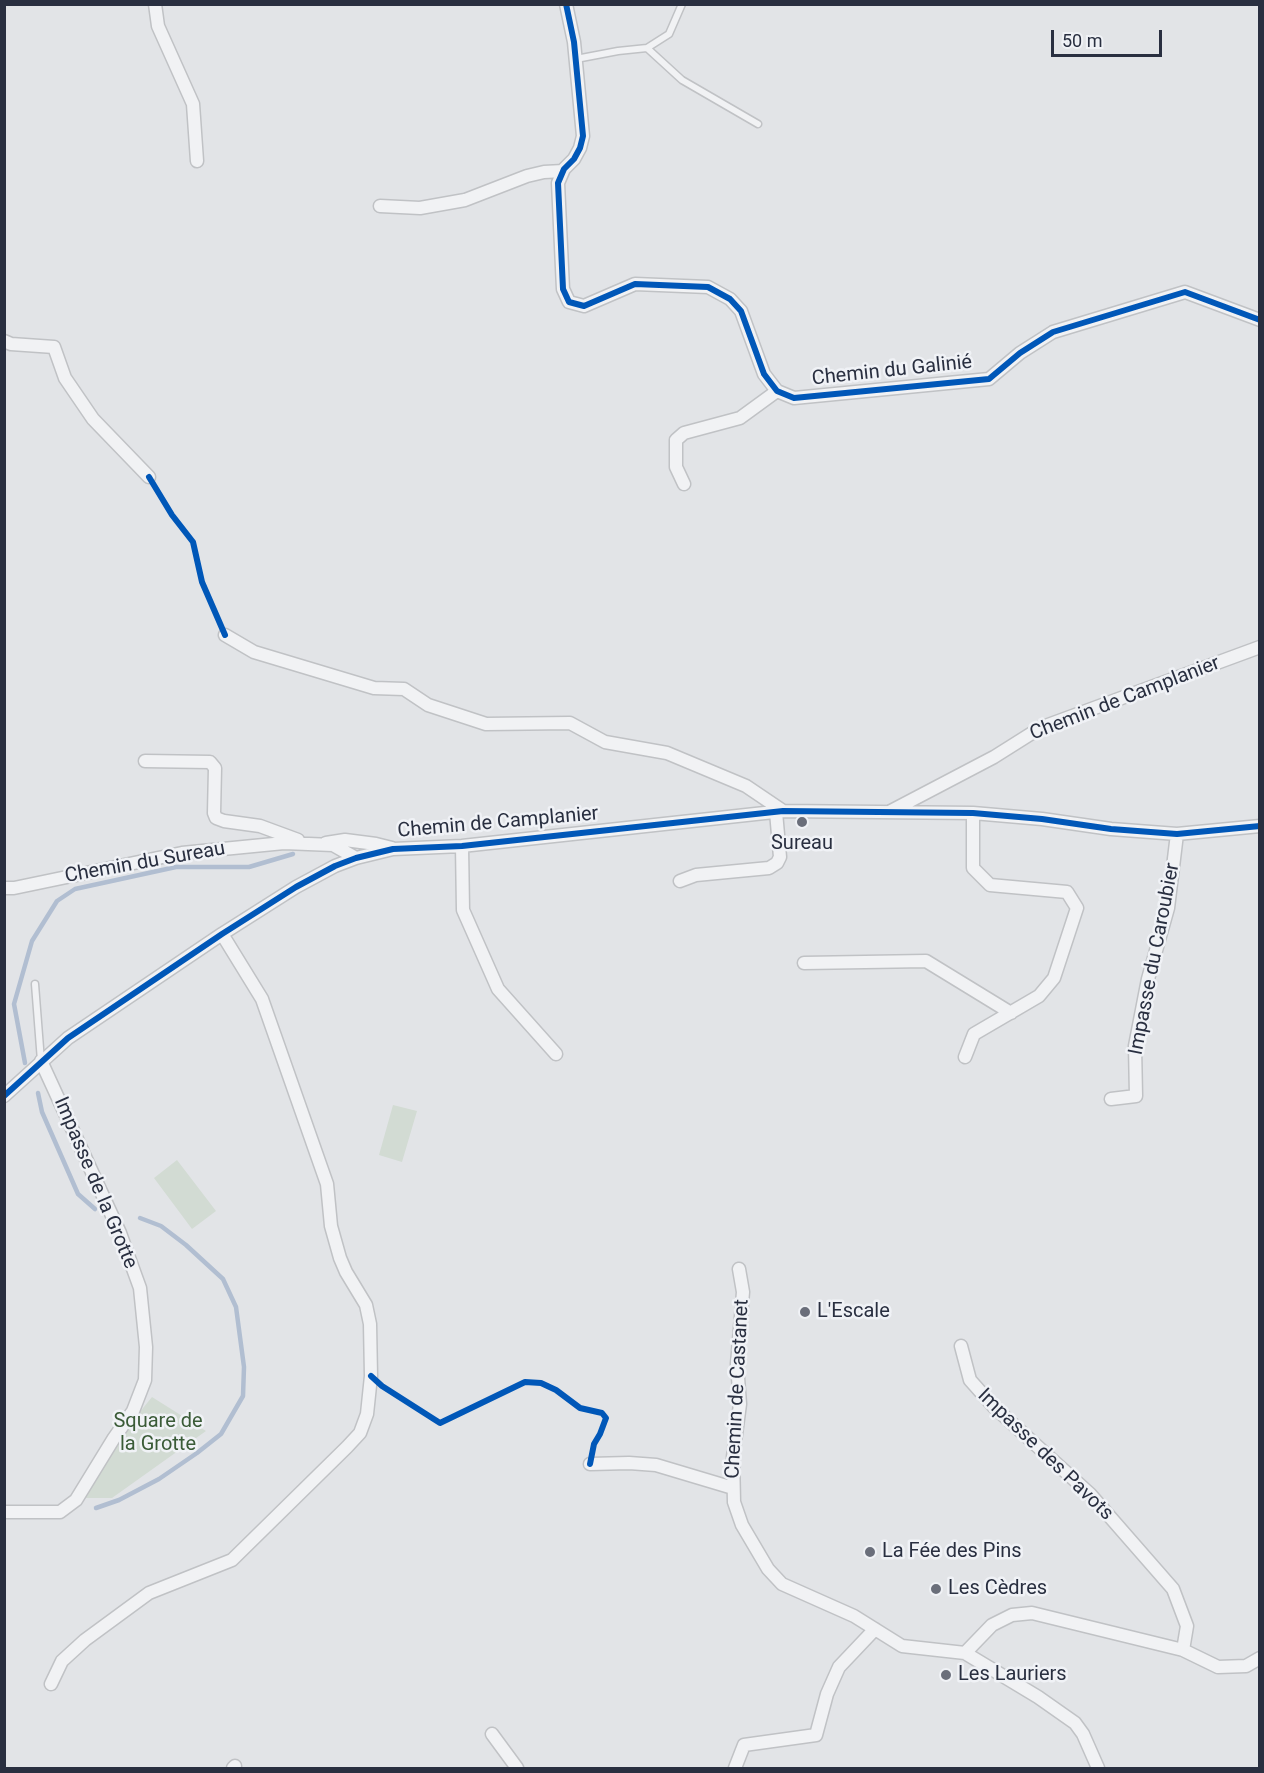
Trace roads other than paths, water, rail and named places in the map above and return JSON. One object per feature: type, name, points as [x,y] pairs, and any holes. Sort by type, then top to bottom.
[{"type":"street","points":[[155,4],[158,26],[193,104],[197,161]]},
{"type":"street","points":[[566,4],[583,136],[574,159],[563,171],[558,183],[563,289],[569,302],[584,306],[634,284],[708,287],[730,299],[741,311],[764,374],[777,391],[740,418],[684,433],[676,440],[676,467],[684,484]]},
{"type":"street","points":[[380,206],[420,208],[465,200],[527,176],[563,171]]},
{"type":"street","name":"Chemin du Galinié","points":[[777,391],[794,398],[989,378],[1020,353],[1053,332],[1185,292],[1260,320]]},
{"type":"street","points":[[4,341],[11,344],[54,348],[64,378],[93,418],[149,477]]},
{"type":"street","points":[[225,635],[254,652],[374,688],[404,689],[428,705],[486,724],[570,723],[605,742],[667,753],[746,786],[779,812],[780,856],[777,863],[769,868],[696,875],[680,881]]},
{"type":"street","name":"Chemin de Camplanier","points":[[4,1096],[68,1038],[296,887],[335,866],[356,858],[393,849],[462,846],[779,812],[890,812],[994,757],[1040,728],[1260,647]]},
{"type":"street","points":[[145,761],[210,762],[215,768],[214,813],[216,818],[260,826],[308,844]]},
{"type":"street","points":[[890,812],[973,813],[1177,834],[1260,826]]},
{"type":"street","points":[[965,1057],[974,1034],[1039,996],[1054,978],[1077,908],[1067,892],[990,885],[973,868],[973,813]]},
{"type":"street","name":"Impasse du Caroubier","points":[[1111,1100],[1136,1096],[1135,1046],[1148,980],[1168,908],[1177,834]]},
{"type":"street","name":"Chemin du Sureau","points":[[322,844],[345,840],[393,849]]},
{"type":"street","name":"Chemin du Sureau","points":[[4,888],[14,888],[182,853],[284,843],[333,845],[356,858]]},
{"type":"street","points":[[322,844],[335,866]]},
{"type":"street","points":[[462,846],[463,910],[498,989],[556,1054]]},
{"type":"street","points":[[51,1683],[62,1661],[85,1640],[149,1593],[232,1560],[360,1433],[367,1414],[371,1376],[370,1324],[366,1305],[346,1272],[333,1235],[327,1184],[262,999],[222,934]]},
{"type":"street","points":[[804,963],[926,960],[1011,1012]]},
{"type":"street","name":"Impasse de la Grotte","points":[[4,1512],[60,1512],[76,1500],[133,1411],[145,1380],[146,1347],[140,1288],[120,1233],[41,1061]]},
{"type":"street","name":"Chemin de Castanet","points":[[739,1269],[743,1292],[737,1364],[740,1404],[732,1457],[734,1502],[742,1525],[768,1569],[782,1584],[854,1616],[902,1646],[965,1653],[1038,1697],[1075,1723],[1083,1734],[1098,1768]]},
{"type":"street","name":"Impasse des Pavots","points":[[961,1346],[970,1380],[994,1407],[1090,1494],[1173,1589],[1187,1626],[1183,1650]]},
{"type":"street","points":[[591,1464],[656,1465],[733,1488]]},
{"type":"street","points":[[965,1653],[992,1625],[1012,1615],[1032,1613],[1183,1650],[1218,1667],[1246,1666],[1260,1658]]},
{"type":"street","points":[[735,1768],[744,1745],[816,1735],[827,1694],[839,1667],[875,1629]]},
{"type":"street","points":[[492,1734],[517,1768]]},
{"type":"lane","points":[[575,60],[618,51],[647,48],[669,34],[682,4]]},
{"type":"lane","points":[[647,48],[682,80],[758,124]]},
{"type":"lane","points":[[35,984],[41,1061]]},
{"type":"waterway","points":[[25,1063],[14,1004],[32,941],[57,901],[75,889],[176,867],[249,867],[293,854]]},
{"type":"waterway","points":[[38,1093],[42,1112],[78,1194],[95,1209]]},
{"type":"waterway","points":[[96,1508],[119,1500],[159,1479],[197,1453],[221,1434],[243,1396],[244,1367],[236,1307],[223,1279],[186,1245],[161,1226],[140,1218]]},
{"type":"place","name":"Sureau","points":[[802,822]]},
{"type":"place","name":"L'Escale","points":[[805,1312]]},
{"type":"place","name":"La Fée des Pins","points":[[870,1552]]},
{"type":"place","name":"Les Cèdres","points":[[936,1589]]},
{"type":"place","name":"Les Lauriers","points":[[946,1675]]},
{"type":"park label","name":"Square de la Grotte","points":[[158,1434]]}]
